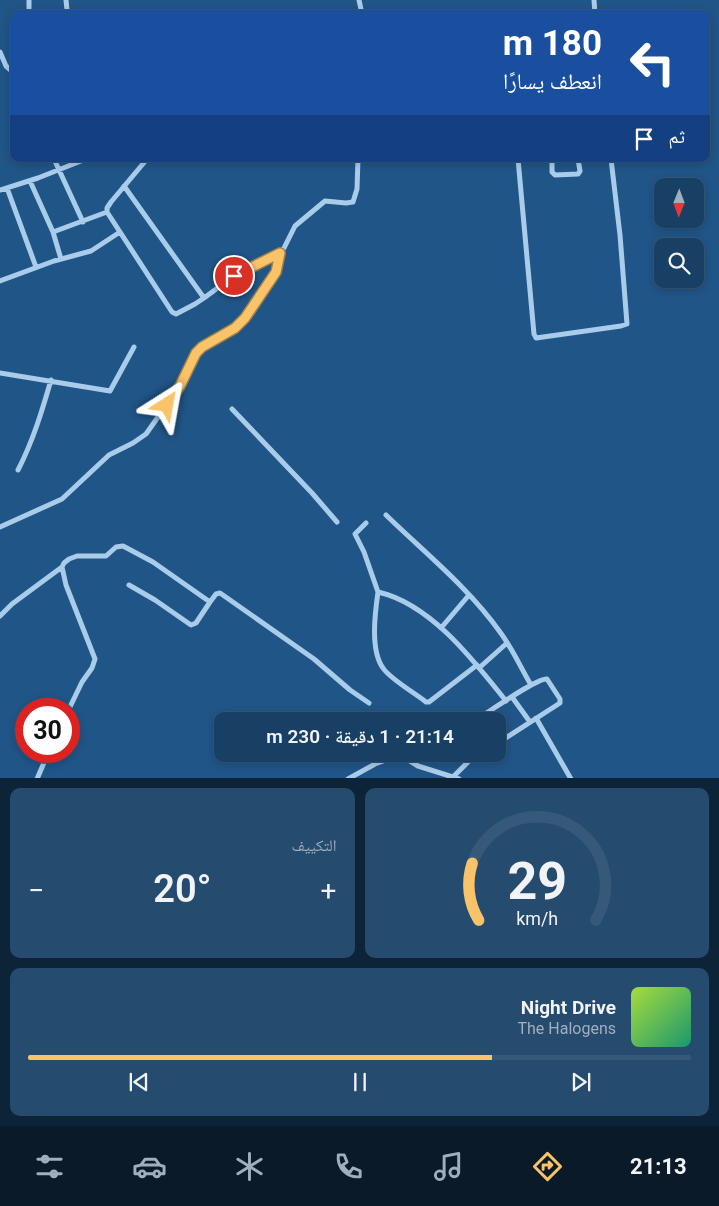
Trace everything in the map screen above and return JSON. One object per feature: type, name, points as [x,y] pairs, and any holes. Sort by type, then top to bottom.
[{"type":"street","points":[[0,52],[6,66],[10,70]]},
{"type":"street","points":[[56,162],[83,222]]},
{"type":"street","points":[[0,190],[30,181],[79,162]]},
{"type":"street","points":[[145,162],[111,202],[107,212],[172,312],[178,314],[234,276],[280,253],[295,226],[325,202],[346,204],[353,202],[357,189],[358,162]]},
{"type":"street","points":[[518,162],[534,334],[536,338],[626,324],[620,234],[611,162]]},
{"type":"street","points":[[552,162],[552,172],[555,175],[578,174],[580,171],[578,162]]},
{"type":"street","points":[[30,181],[53,232],[61,259]]},
{"type":"street","points":[[124,186],[204,298]]},
{"type":"street","points":[[7,188],[36,267]]},
{"type":"street","points":[[53,232],[107,212]]},
{"type":"street","points":[[0,281],[36,267],[91,251],[120,232]]},
{"type":"street","points":[[0,527],[62,499],[109,455],[146,434],[180,386],[196,353],[202,347],[230,331],[245,318],[276,272],[280,253]]},
{"type":"street","points":[[0,372],[110,391],[134,347]]},
{"type":"street","points":[[18,470],[27,453],[50,380]]},
{"type":"street","points":[[232,409],[312,493],[336,522]]},
{"type":"street","points":[[386,515],[469,595],[495,625],[531,685]]},
{"type":"street","points":[[366,523],[355,534],[364,552],[378,592],[375,635],[379,662],[386,672],[426,702],[429,702],[507,643]]},
{"type":"street","points":[[0,616],[12,604],[62,567],[69,558],[77,556],[104,556],[116,547],[123,546],[153,562],[210,602]]},
{"type":"street","points":[[62,567],[66,585],[95,656],[92,668],[74,698]]},
{"type":"street","points":[[129,585],[191,625],[196,623],[218,593],[225,596],[314,659],[350,690],[369,703]]},
{"type":"street","points":[[378,592],[390,595],[410,605],[441,628],[478,666],[506,701]]},
{"type":"street","points":[[441,628],[469,595]]},
{"type":"street","points":[[488,712],[531,685],[546,678],[560,701],[506,739]]},
{"type":"street","points":[[512,697],[533,720],[571,778]]},
{"type":"street","points":[[348,778],[379,762]]},
{"type":"street","points":[[412,762],[418,766],[456,778],[468,762]]},
{"type":"street","points":[[37,778],[44,763]]},
{"type":"route","points":[[167,405],[180,386],[196,353],[202,347],[235,328],[245,318],[276,272],[280,253],[234,276]]}]
